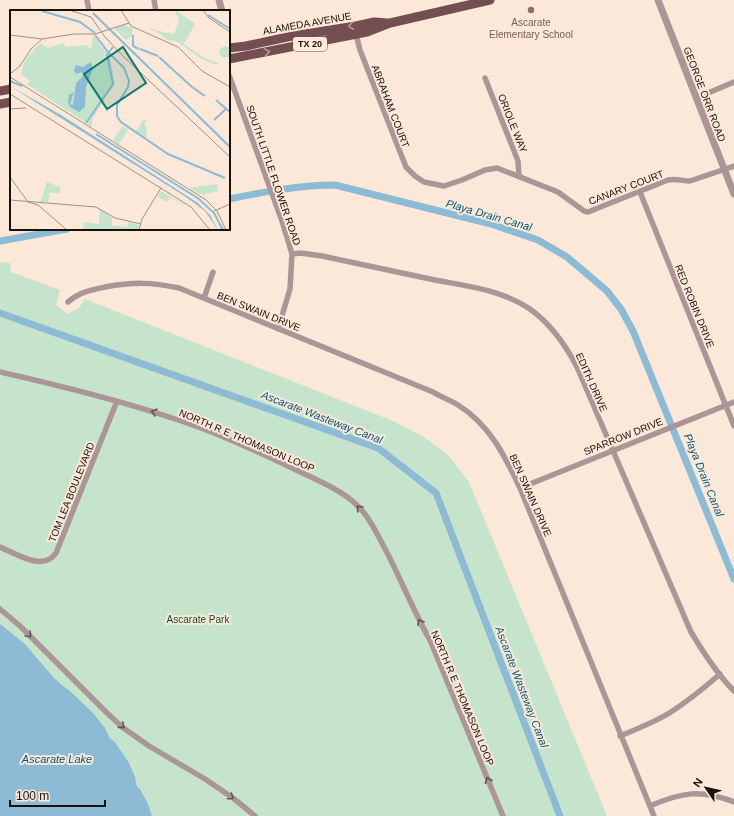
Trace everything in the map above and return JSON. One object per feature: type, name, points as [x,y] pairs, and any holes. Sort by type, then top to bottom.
[{"type":"main road","name":"ALAMEDA AVENUE","points":[[230,59],[367,32],[390,23],[490,0]]},
{"type":"main road","name":"ALAMEDA AVENUE","points":[[230,48],[374,22],[390,23]]},
{"type":"main road","points":[[0,91],[10,89]]},
{"type":"main road","points":[[0,104],[10,102]]},
{"type":"street","points":[[87,0],[89,10]]},
{"type":"street","points":[[154,0],[156,10]]},
{"type":"street","points":[[219,0],[222,10]]},
{"type":"street","name":"GEORGE ORR ROAD","points":[[658,0],[734,194]]},
{"type":"street","name":"ABRAHAM COURT","points":[[356,34],[360,50],[399,152],[406,167],[418,178]]},
{"type":"street","name":"SOUTH LITTLE FLOWER ROAD","points":[[230,78],[292,254],[290,289],[278,329]]},
{"type":"street","name":"ORIOLE WAY","points":[[485,78],[518,161],[519,176]]},
{"type":"street","points":[[696,98],[734,82]]},
{"type":"street","name":"CANARY COURT","points":[[418,178],[424,182],[444,186],[497,168],[558,192],[586,212],[668,180],[676,179],[690,181],[734,166]]},
{"type":"street","name":"RED ROBIN DRIVE","points":[[640,192],[734,426]]},
{"type":"street","name":"EDITH DRIVE","points":[[292,254],[322,256],[483,290],[502,295],[521,304],[544,320],[554,330],[577,367],[691,632],[727,684],[734,691]]},
{"type":"street","name":"BEN SWAIN DRIVE","points":[[204,298],[213,272]]},
{"type":"street","name":"BEN SWAIN DRIVE","points":[[68,302],[77,295],[86,291],[134,282],[166,285],[179,288],[433,392],[458,405],[473,416],[495,441],[520,488],[620,736],[654,816]]},
{"type":"street","name":"NORTH R E THOMASON LOOP","points":[[0,372],[116,401],[169,417],[207,431],[268,457],[350,498],[360,507],[372,523],[394,565],[418,620],[430,640],[503,816]]},
{"type":"street","name":"TOM LEA BOULEVARD","points":[[0,547],[37,562],[44,562],[53,557],[71,516],[116,401]]},
{"type":"street","name":"SPARROW DRIVE","points":[[520,488],[734,402]]},
{"type":"street","points":[[0,609],[20,626],[122,727],[149,746],[205,779],[233,798],[255,816]]},
{"type":"street","points":[[620,736],[653,722],[671,712],[720,674]]},
{"type":"street","points":[[650,806],[683,794],[700,793],[720,796],[734,802]]},
{"type":"green space","name":"Ascarate Park","points":[[0,262],[10,263],[11,272],[60,290],[56,305],[68,314],[79,308],[85,299],[393,421],[424,437],[448,455],[469,482],[607,816],[0,816]]},
{"type":"water","name":"Ascarate Lake","points":[[0,624],[24,643],[54,678],[93,713],[105,728],[110,739],[115,742],[129,763],[135,777],[137,787],[140,789],[148,804],[152,816],[0,816]]},
{"type":"waterway","name":"Playa Drain Canal","points":[[230,199],[268,191],[335,185],[491,224],[538,240],[567,257],[607,291],[621,309],[633,331],[734,579]]},
{"type":"waterway","name":"Playa Drain Canal","points":[[0,241],[61,230]]},
{"type":"waterway","name":"Ascarate Wasteway Canal","points":[[0,313],[378,448],[436,493],[560,816]]},
{"type":"place","name":"Ascarate Elementary School","points":[[531,10]]}]
